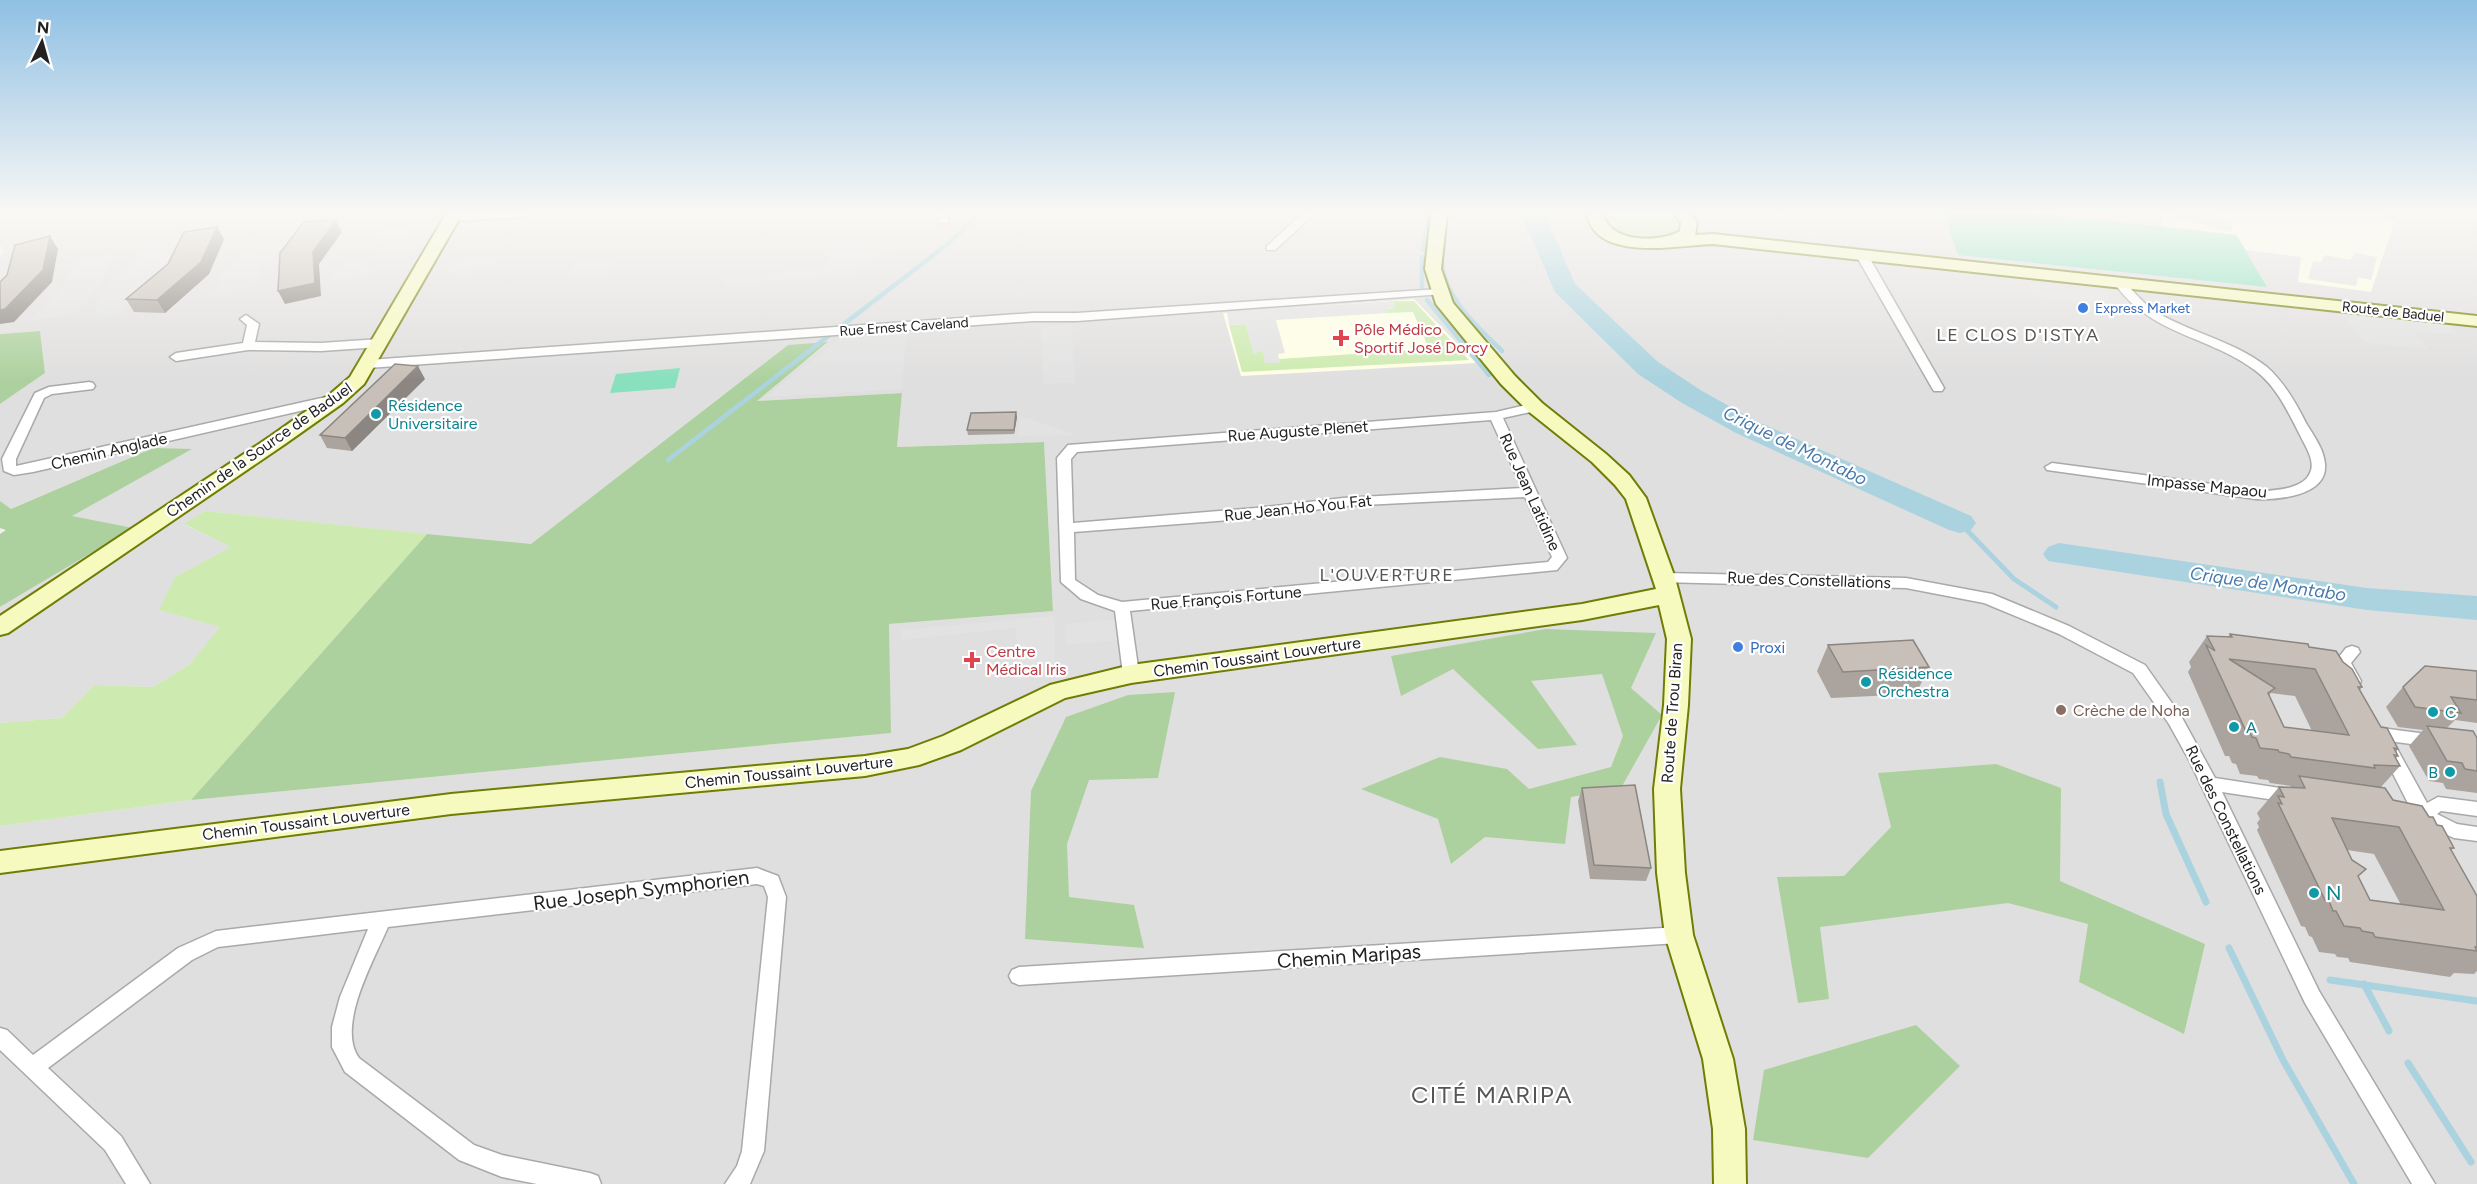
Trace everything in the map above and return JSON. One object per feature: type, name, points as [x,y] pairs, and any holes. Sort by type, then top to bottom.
[{"type":"main road","name":"Chemin de la Source de Baduel","points":[[0,627],[336,399],[357,380],[368,364],[422,269]]},
{"type":"main road","name":"Route de Trou Biran","points":[[1433,269],[1445,304],[1508,380],[1535,407],[1599,458],[1622,480],[1636,498],[1666,587],[1679,639],[1676,705],[1667,789],[1671,873],[1679,935],[1718,1059],[1729,1129],[1730,1184]]},
{"type":"main road","name":"Route de Baduel","points":[[1984,269],[2477,321]]},
{"type":"main road","name":"Chemin Toussaint Louverture","points":[[0,862],[451,804],[876,765],[910,758],[952,743],[1059,691],[1131,674],[1582,612],[1656,597],[1666,587]]},
{"type":"street","points":[[1870,269],[1938,388]]},
{"type":"street","name":"Impasse Mapaou","points":[[2052,467],[2265,495],[2306,486],[2318,473],[2319,465],[2312,446],[2284,393],[2263,370],[2225,346],[2140,309],[2130,300],[2120,283]]},
{"type":"street","name":"Rue Ernest Caveland","points":[[368,364],[1033,317],[1077,317],[1439,292]]},
{"type":"street","points":[[246,319],[253,324],[248,346]]},
{"type":"street","points":[[176,357],[248,346],[321,347],[380,343]]},
{"type":"street","name":"Chemin Anglade","points":[[89,386],[49,391],[39,396],[4,468],[14,471],[33,468],[336,399]]},
{"type":"street","name":"Rue Auguste Plenet","points":[[1067,528],[1064,458],[1073,448],[1496,416],[1535,407]]},
{"type":"street","name":"Rue Jean Latidine","points":[[1496,416],[1560,558],[1552,567]]},
{"type":"street","name":"Rue Jean Ho You Fat","points":[[1067,528],[1256,513],[1343,502],[1529,492]]},
{"type":"street","name":"Rue François Fortune","points":[[1067,528],[1068,582],[1082,594],[1102,604],[1122,607],[1552,567]]},
{"type":"street","name":"Rue des Constellations","points":[[1666,587],[1906,583],[1987,598],[2085,640],[2139,669],[2175,720],[2211,784],[2312,997],[2424,1184]]},
{"type":"street","points":[[1122,607],[1131,674]]},
{"type":"street","points":[[2352,652],[2343,662],[2359,693]]},
{"type":"street","points":[[2441,844],[2378,729],[2456,743]]},
{"type":"street","points":[[2211,784],[2312,798]]},
{"type":"street","points":[[2424,814],[2438,804],[2477,809]]},
{"type":"street","points":[[2402,811],[2424,814],[2454,831],[2477,834]]},
{"type":"street","name":"Rue Joseph Symphorien","points":[[32,1068],[185,954],[216,939],[381,921],[738,876],[757,876],[772,881],[777,897],[753,1151],[746,1172],[736,1184]]},
{"type":"street","points":[[381,921],[347,1004],[343,1022],[341,1039],[344,1054],[352,1065],[467,1153],[502,1166],[590,1184]]},
{"type":"street","name":"Chemin Maripas","points":[[1019,976],[1679,935]]},
{"type":"street","points":[[0,1037],[113,1143],[139,1184]]},
{"type":"shaded area","points":[[0,269],[2477,269],[2477,1184],[0,1184],[0,826],[191,800],[890,733],[889,624],[1053,611],[1044,442],[897,447],[902,393],[756,401],[828,343],[788,345],[530,545],[205,511],[185,525],[232,547],[175,577],[160,610],[221,627],[190,664],[153,687],[94,685],[62,718],[0,723],[0,607],[132,528],[71,517],[153,448],[11,509],[0,501],[0,404],[45,373],[40,331],[0,334]]},
{"type":"shaded area","points":[[72,269],[108,269],[101,284],[74,315],[30,320],[58,291]]},
{"type":"shaded area","points":[[126,269],[159,269],[147,281],[136,304],[126,306],[123,314],[95,320],[97,300]]},
{"type":"shaded area","points":[[228,269],[260,269],[255,286],[214,296],[220,277]]},
{"type":"shaded area","points":[[448,269],[477,269],[470,270],[467,276],[456,276],[459,271],[447,272]]},
{"type":"shaded area","points":[[572,269],[609,269],[608,274],[568,277]]},
{"type":"shaded area","points":[[823,269],[860,269],[848,277],[724,285],[726,276]]},
{"type":"shaded area","points":[[2300,269],[2379,269],[2371,292],[2298,282]]},
{"type":"shaded area","points":[[2311,269],[2374,269],[2371,280],[2358,277],[2356,286],[2308,279]]},
{"type":"shaded area","points":[[331,270],[372,271],[338,284],[328,276],[335,273]]},
{"type":"shaded area","points":[[2029,285],[2106,291],[2113,305],[2035,297]]},
{"type":"shaded area","name":"Pôle Médico Sportif José Dorcy","points":[[1414,299],[1476,363],[1241,376],[1223,313]]},
{"type":"shaded area","points":[[1393,301],[1395,308],[1385,309],[1386,313],[1276,320],[1285,353],[1278,354],[1280,363],[1265,363],[1262,350],[1254,355],[1246,324],[1229,325],[1227,312]]},
{"type":"shaded area","points":[[2353,314],[2448,324],[2460,335],[2413,331],[2428,349],[2365,343],[2347,320],[2357,320]]},
{"type":"shaded area","points":[[1072,325],[1075,383],[1043,384],[1041,327]]},
{"type":"shaded area","points":[[906,333],[902,389],[766,397],[841,337]]},
{"type":"shaded area","points":[[1020,416],[1076,435],[1018,436]]},
{"type":"shaded area","points":[[1055,616],[1055,665],[1019,681],[1016,628],[901,640],[901,630]]},
{"type":"shaded area","points":[[1116,619],[1119,640],[1066,645],[1065,624]]},
{"type":"green space","points":[[2096,269],[2256,269],[2267,287]]},
{"type":"green space","points":[[1393,301],[1414,301],[1469,360],[1242,372],[1229,325],[1246,324],[1254,354],[1262,350],[1280,362],[1279,359],[1429,349],[1413,312],[1386,313],[1384,309],[1395,308]]},
{"type":"green space","points":[[40,331],[45,373],[0,404],[0,334]]},
{"type":"green space","points":[[828,342],[757,401],[902,393],[897,447],[1044,442],[1053,611],[889,624],[891,733],[191,800],[427,534],[531,544],[788,345]]},
{"type":"green space","points":[[680,368],[675,388],[610,393],[616,374]]},
{"type":"green space","points":[[153,448],[192,449],[72,516],[133,528],[0,607],[0,534],[6,530],[0,528],[0,501],[11,509]]},
{"type":"green space","points":[[205,511],[427,534],[191,800],[0,826],[0,723],[62,718],[94,685],[153,687],[190,664],[220,627],[159,610],[175,577],[231,547],[184,524]]},
{"type":"green space","points":[[1546,629],[1656,633],[1631,688],[1662,715],[1621,788],[1571,797],[1565,844],[1485,837],[1451,864],[1438,819],[1361,789],[1440,757],[1507,769],[1529,789],[1611,767],[1623,736],[1602,674],[1531,681],[1577,745],[1538,749],[1453,669],[1401,696],[1391,656]]},
{"type":"green space","points":[[1175,692],[1158,778],[1089,780],[1067,844],[1069,897],[1134,905],[1144,948],[1025,939],[1031,791],[1066,717],[1128,695]]},
{"type":"green space","points":[[1996,764],[2061,788],[2060,881],[2205,944],[2184,1034],[2079,982],[2088,924],[2008,903],[1820,927],[1829,999],[1798,1003],[1777,877],[1844,876],[1891,827],[1878,773]]},
{"type":"green space","points":[[1916,1025],[1960,1066],[1868,1158],[1753,1140],[1764,1070]]},
{"type":"building","points":[[9,269],[43,269],[5,309],[0,310],[0,282],[7,275]]},
{"type":"building","points":[[162,269],[193,269],[157,300],[126,299]]},
{"type":"building","points":[[279,269],[314,269],[315,283],[278,291]]},
{"type":"building","points":[[395,364],[418,366],[345,438],[320,435]]},
{"type":"building","points":[[1016,412],[1014,430],[967,430],[971,413]]},
{"type":"building","points":[[2230,634],[2308,644],[2309,647],[2336,651],[2343,662],[2352,669],[2362,687],[2358,687],[2381,727],[2387,728],[2398,749],[2394,748],[2398,756],[2394,755],[2400,766],[2374,765],[2375,768],[2291,757],[2278,750],[2260,748],[2256,738],[2245,729],[2206,645],[2215,651],[2207,636],[2232,637]],"holes":[[[2229,659],[2315,669],[2349,735],[2284,727],[2268,693],[2275,688]]]},
{"type":"building","points":[[1913,640],[1929,667],[1843,672],[1828,645]]},
{"type":"building","points":[[2425,666],[2477,671],[2477,700],[2451,697],[2461,713],[2415,707],[2403,687]]},
{"type":"building","points":[[2427,726],[2473,731],[2477,738],[2477,771],[2465,769],[2462,763],[2447,761]]},
{"type":"building","points":[[2299,776],[2385,788],[2393,800],[2422,806],[2429,817],[2433,817],[2437,825],[2442,826],[2454,848],[2450,848],[2477,896],[2477,947],[2475,947],[2477,951],[2375,937],[2373,933],[2362,931],[2360,928],[2344,926],[2329,901],[2325,900],[2278,803],[2282,804],[2278,796],[2284,797],[2279,787],[2305,788]],"holes":[[[2332,818],[2399,827],[2444,910],[2370,900],[2358,876],[2366,869],[2352,860]]]},
{"type":"building","points":[[1635,785],[1651,868],[1594,865],[1582,788]]},
{"type":"waterway","points":[[668,460],[915,269]]},
{"type":"waterway","points":[[1422,269],[1422,287]]},
{"type":"waterway","points":[[1443,269],[1449,289],[1464,312],[1502,351]]},
{"type":"waterway","name":"Crique de Montabo","points":[[1556,269],[1564,287],[1648,368],[1692,397],[1746,427],[1960,523]]},
{"type":"waterway","points":[[1427,300],[1489,375]]},
{"type":"waterway","points":[[1960,523],[2014,579],[2056,607]]},
{"type":"waterway","name":"Crique de Montabo","points":[[2059,554],[2367,599],[2477,608]]},
{"type":"waterway","points":[[2160,782],[2166,814],[2206,902]]},
{"type":"waterway","points":[[2229,948],[2283,1060],[2354,1184]]},
{"type":"waterway","points":[[2330,980],[2364,985]]},
{"type":"waterway","points":[[2364,985],[2477,1001]]},
{"type":"waterway","points":[[2364,985],[2389,1031]]},
{"type":"waterway","points":[[2408,1063],[2471,1162]]},
{"type":"place","name":"Express Market","points":[[2083,308]]},
{"type":"place","name":"Pôle Médico Sportif José Dorcy","points":[[1341,338]]},
{"type":"place","name":"Résidence Universitaire","points":[[376,414]]},
{"type":"place","name":"Proxi","points":[[1738,647]]},
{"type":"place","name":"Centre Médical Iris","points":[[972,660]]},
{"type":"place","name":"Résidence Orchestra","points":[[1866,682]]},
{"type":"place","name":"Crèche de Noha","points":[[2061,710]]},
{"type":"place","name":"C","points":[[2433,712]]},
{"type":"place","name":"A","points":[[2234,727]]},
{"type":"place","name":"B","points":[[2450,772]]},
{"type":"place","name":"N","points":[[2314,893]]},
{"type":"district","name":"LE CLOS D'ISTYA","points":[[2018,335]]},
{"type":"district","name":"L'OUVERTURE","points":[[1387,575]]},
{"type":"district","name":"CITÉ MARIPA","points":[[1492,1094]]}]
